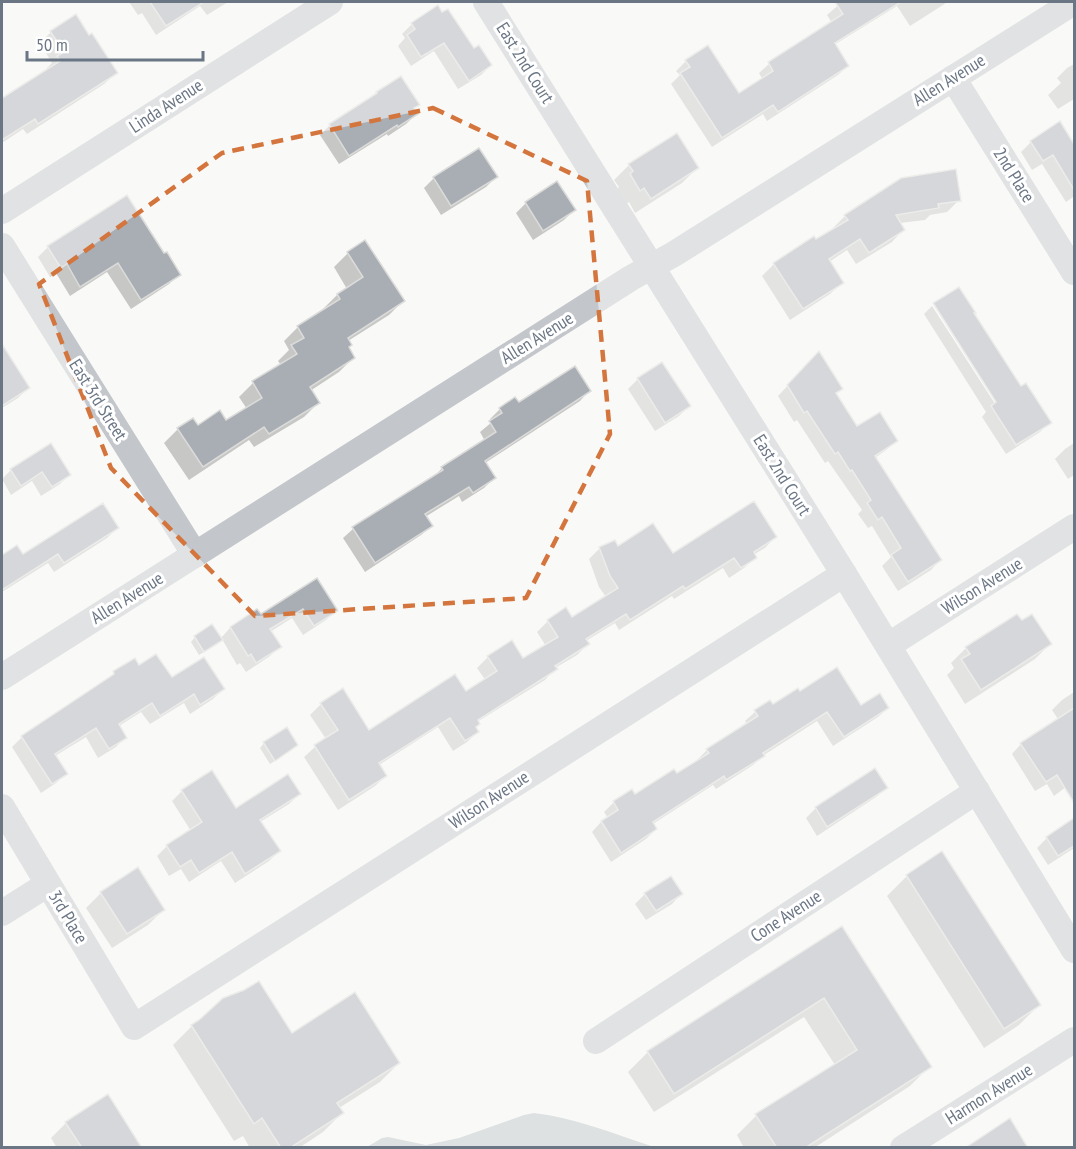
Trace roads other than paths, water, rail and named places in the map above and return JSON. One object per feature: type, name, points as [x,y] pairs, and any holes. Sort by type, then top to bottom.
[{"type":"street","name":"Linda Avenue","points":[[2,211],[330,2]]},
{"type":"street","name":"East 2nd Court","points":[[486,2],[844,574],[1074,950]]},
{"type":"street","name":"Allen Avenue","points":[[2,677],[631,278],[1074,2]]},
{"type":"street","name":"2nd Place","points":[[953,78],[1074,272]]},
{"type":"street","name":"East 3rd Street","points":[[2,246],[195,555]]},
{"type":"street","name":"Wilson Avenue","points":[[888,645],[1074,528]]},
{"type":"street","name":"Wilson Avenue","points":[[134,1027],[844,574]]},
{"type":"street","name":"Cone Avenue","points":[[596,1041],[977,791]]},
{"type":"street","name":"3rd Place","points":[[2,807],[134,1027]]},
{"type":"street","points":[[2,913],[48,884]]},
{"type":"street","name":"Harmon Avenue","points":[[903,1148],[1074,1040]]}]
